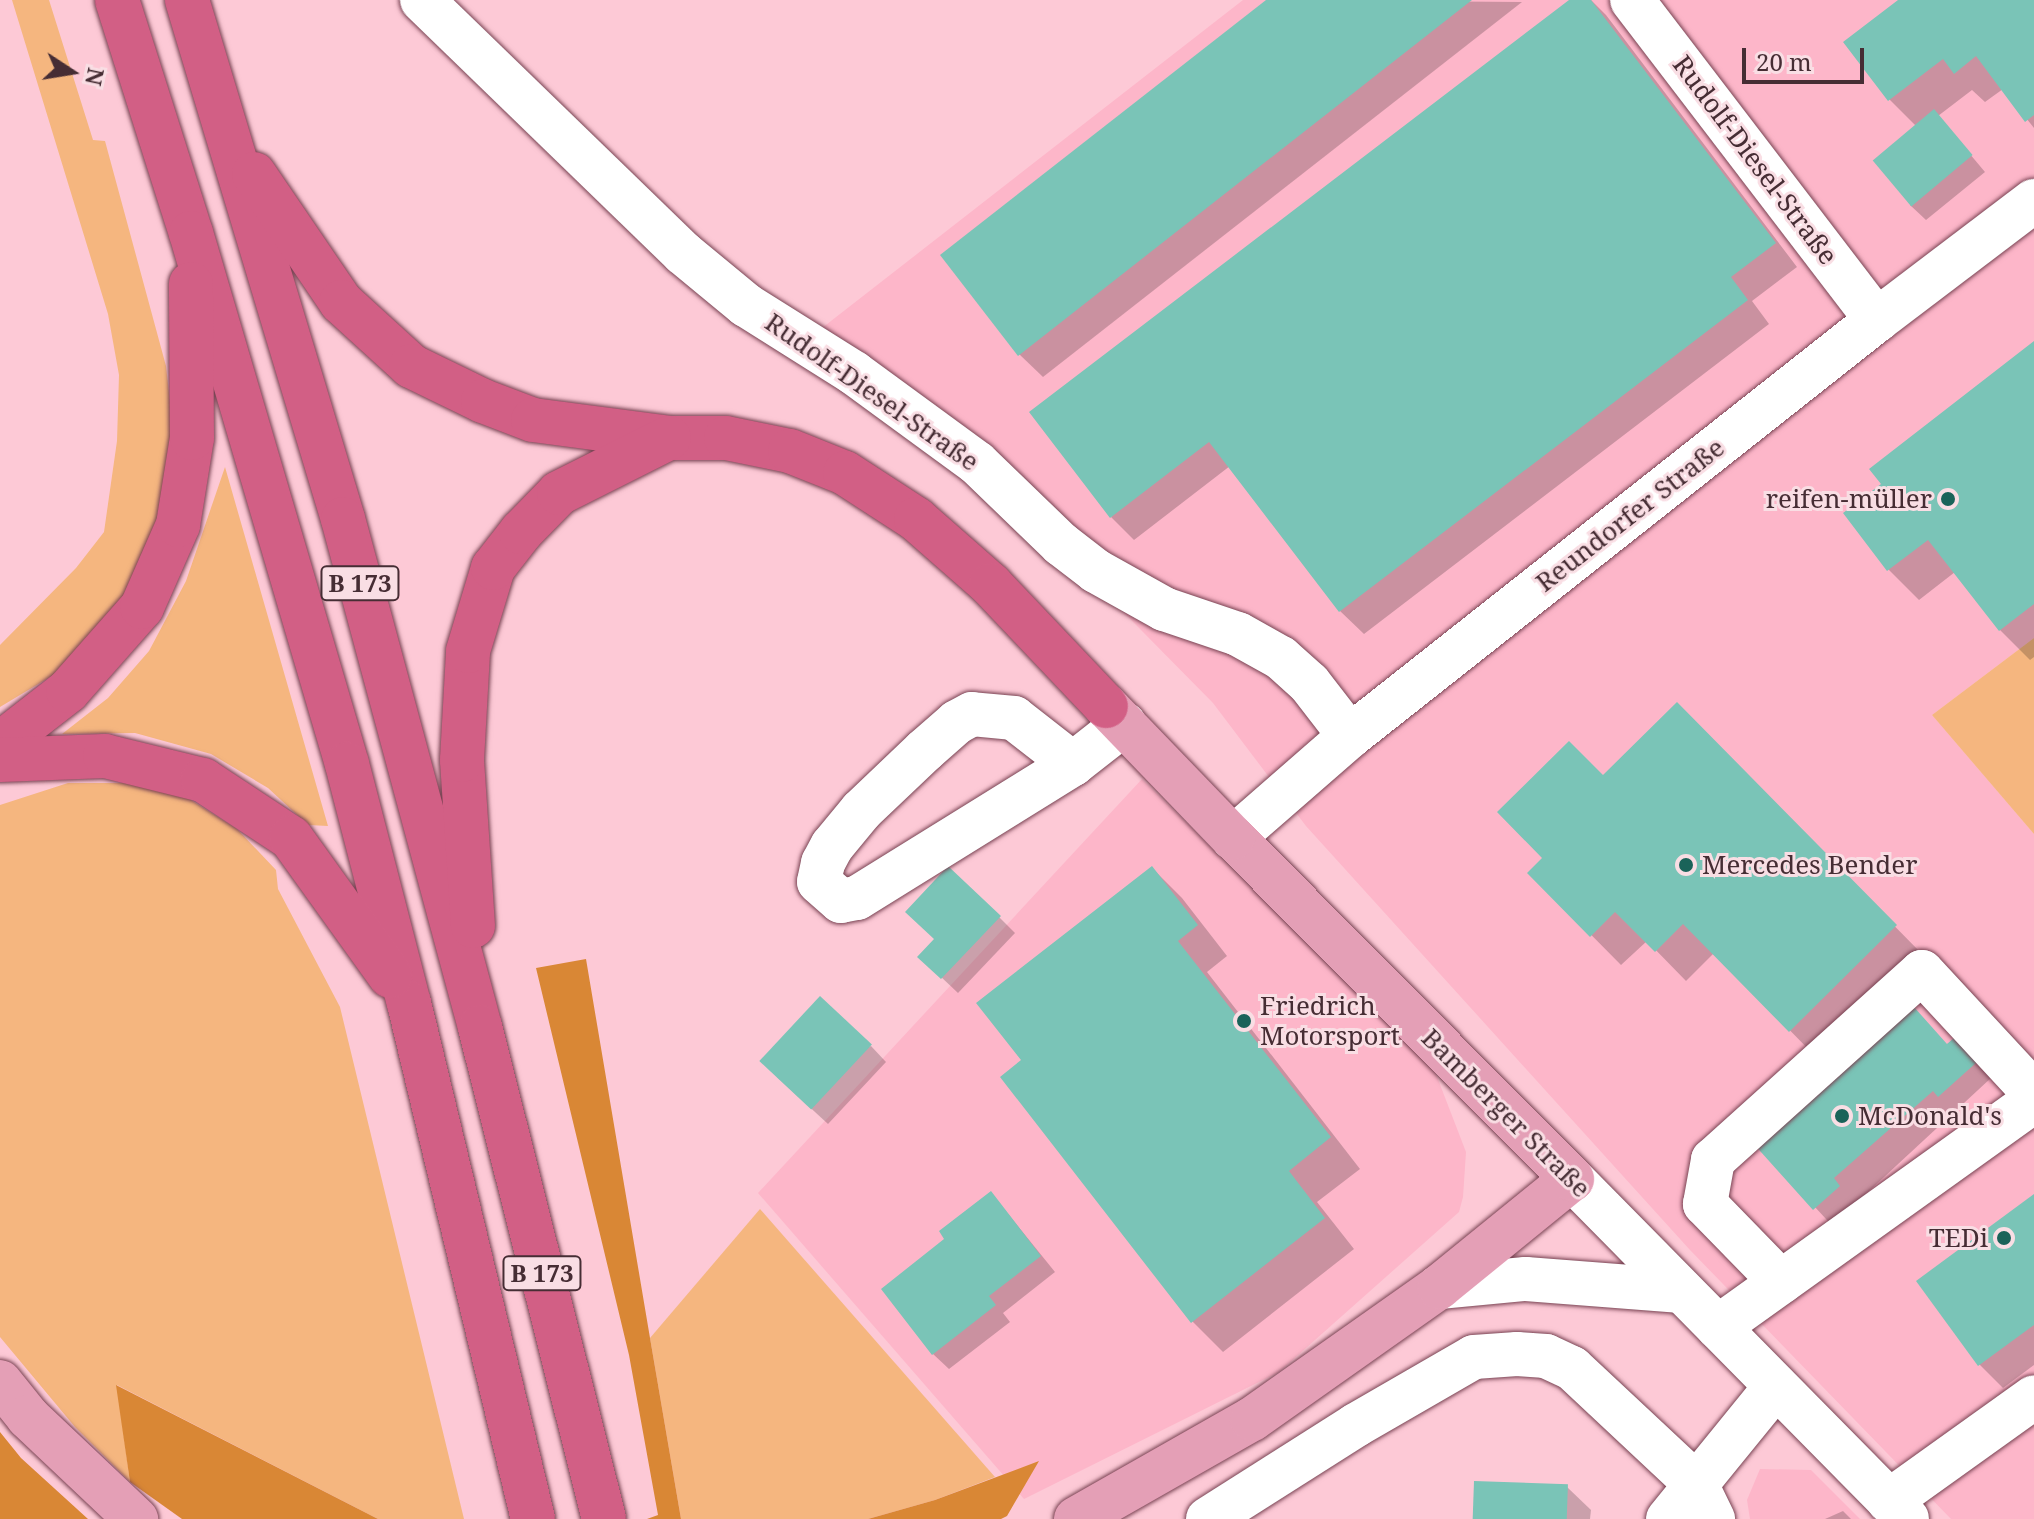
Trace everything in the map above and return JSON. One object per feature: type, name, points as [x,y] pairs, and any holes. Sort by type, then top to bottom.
[{"type":"highway","name":"B 173","points":[[117,0],[191,233],[347,764],[409,1003],[533,1519]]},
{"type":"highway","name":"B 173","points":[[187,0],[232,140],[343,519],[480,1027],[604,1519]]},
{"type":"highway","points":[[232,140],[341,302],[411,366],[483,401],[533,420],[669,438],[726,438],[790,451],[845,473],[916,519],[991,585],[1115,715]]},
{"type":"highway","points":[[0,744],[68,691],[142,607],[178,525],[192,438],[191,233]]},
{"type":"highway","points":[[480,1027],[462,760],[468,651],[493,568],[521,532],[559,493],[669,438]]},
{"type":"highway","points":[[0,760],[105,756],[203,780],[291,838],[409,1003]]},
{"type":"main road","name":"Bamberger Straße","points":[[1115,715],[1572,1179]]},
{"type":"main road","points":[[1076,1519],[1252,1419],[1439,1287],[1572,1179]]},
{"type":"main road","points":[[0,1382],[28,1417],[136,1519]]},
{"type":"street","name":"Rudolf-Diesel-Straße","points":[[422,0],[683,253],[746,305],[854,373],[977,463],[1061,544],[1096,571],[1164,609],[1238,634],[1281,658],[1309,683],[1350,736]]},
{"type":"street","name":"Rudolf-Diesel-Straße","points":[[1632,0],[1877,320]]},
{"type":"street","name":"Reundorfer Straße","points":[[1233,838],[1350,736],[1877,320],[2034,201]]},
{"type":"street","points":[[1073,764],[1014,718],[972,714],[957,722],[861,811],[832,846],[823,863],[819,882],[841,901],[857,898],[1073,764],[1115,715]]},
{"type":"street","points":[[1781,1282],[1705,1204],[1713,1160],[1922,972],[2034,1093]]},
{"type":"street","points":[[1718,1327],[2034,1101]]},
{"type":"street","name":"Bamberger Straße","points":[[1572,1179],[1898,1510]]},
{"type":"street","points":[[1439,1287],[1526,1279],[1682,1291]]},
{"type":"street","points":[[1208,1519],[1356,1425],[1461,1364],[1474,1357],[1497,1354],[1546,1356],[1572,1368],[1705,1502]]},
{"type":"street","points":[[1668,1519],[1705,1502],[1776,1386]]},
{"type":"street","points":[[1898,1510],[2034,1397]]},
{"type":"shaded area","points":[[12,0],[49,0],[93,140],[105,141],[166,366],[173,429],[170,485],[131,588],[65,668],[0,707],[0,645],[76,568],[104,532],[117,441],[119,375],[108,314]]},
{"type":"shaded area","points":[[1243,0],[2034,0],[2034,638],[1932,715],[2034,834],[2034,1519],[1951,1519],[1690,1250],[1306,826],[1213,703],[1072,560],[822,328]]},
{"type":"shaded area","points":[[225,467],[328,826],[308,825],[268,788],[211,754],[135,733],[62,734],[108,698],[149,651],[186,581]]},
{"type":"shaded area","points":[[2034,638],[2034,834],[1932,715]]},
{"type":"shaded area","points":[[1142,779],[1434,1069],[1466,1152],[1463,1197],[1459,1212],[1279,1372],[1024,1499],[758,1193]]},
{"type":"shaded area","points":[[68,783],[128,783],[186,797],[237,829],[276,870],[278,889],[340,1007],[464,1519],[378,1519],[117,1385],[130,1482],[75,1427],[0,1337],[0,805]]},
{"type":"shaded area","points":[[586,959],[681,1519],[647,1519],[658,1515],[629,1355],[536,968]]},
{"type":"shaded area","points":[[760,1209],[995,1477],[935,1500],[868,1519],[681,1519],[650,1338]]},
{"type":"shaded area","points":[[116,1385],[378,1519],[182,1519],[130,1482]]},
{"type":"shaded area","points":[[0,1432],[21,1458],[88,1519],[0,1519]]},
{"type":"shaded area","points":[[1039,1461],[1007,1516],[1001,1519],[868,1519],[935,1500]]},
{"type":"shaded area","points":[[1760,1469],[1811,1470],[1860,1519],[1750,1519],[1747,1500]]},
{"type":"building","points":[[1266,0],[1472,0],[1018,356],[940,255]]},
{"type":"building","points":[[1569,0],[1591,0],[1776,243],[1731,277],[1748,300],[1339,612],[1209,442],[1110,518],[1029,412]]},
{"type":"building","points":[[1898,0],[2034,0],[2034,115],[2025,122],[1976,56],[1954,74],[1943,59],[1888,101],[1843,42]]},
{"type":"building","points":[[1934,109],[1973,155],[1911,206],[1873,160]]},
{"type":"building","name":"reifen-müller","points":[[2034,341],[2034,604],[1999,631],[1928,540],[1887,571],[1843,513],[1881,484],[1869,469]]},
{"type":"building","name":"Mercedes Bender","points":[[1677,702],[1897,925],[1789,1032],[1683,924],[1655,952],[1615,912],[1590,937],[1527,873],[1542,858],[1497,812],[1569,741],[1603,775]]},
{"type":"building","points":[[948,866],[1001,916],[941,979],[917,957],[934,939],[905,912]]},
{"type":"building","points":[[1152,866],[1198,925],[1178,941],[1331,1137],[1289,1171],[1325,1218],[1191,1323],[1000,1077],[1021,1060],[976,1003]]},
{"type":"building","points":[[820,996],[872,1044],[811,1110],[759,1061]]},
{"type":"building","name":"McDonald's","points":[[1914,1007],[1947,1044],[1955,1037],[1977,1062],[1938,1097],[1933,1091],[1834,1178],[1840,1186],[1813,1210],[1752,1142]]},
{"type":"building","points":[[991,1191],[1041,1256],[989,1296],[996,1305],[932,1355],[881,1289],[944,1239],[939,1231]]},
{"type":"building","name":"TEDi","points":[[2034,1194],[2034,1325],[1978,1366],[1916,1281]]},
{"type":"building","points":[[1474,1481],[1568,1484],[1567,1519],[1473,1519]]},
{"type":"place","name":"reifen-müller","points":[[1948,499]]},
{"type":"place","name":"Mercedes Bender","points":[[1686,865]]},
{"type":"place","name":"Friedrich Motorsport","points":[[1244,1021]]},
{"type":"place","name":"McDonald's","points":[[1842,1116]]},
{"type":"place","name":"TEDi","points":[[2004,1238]]}]
